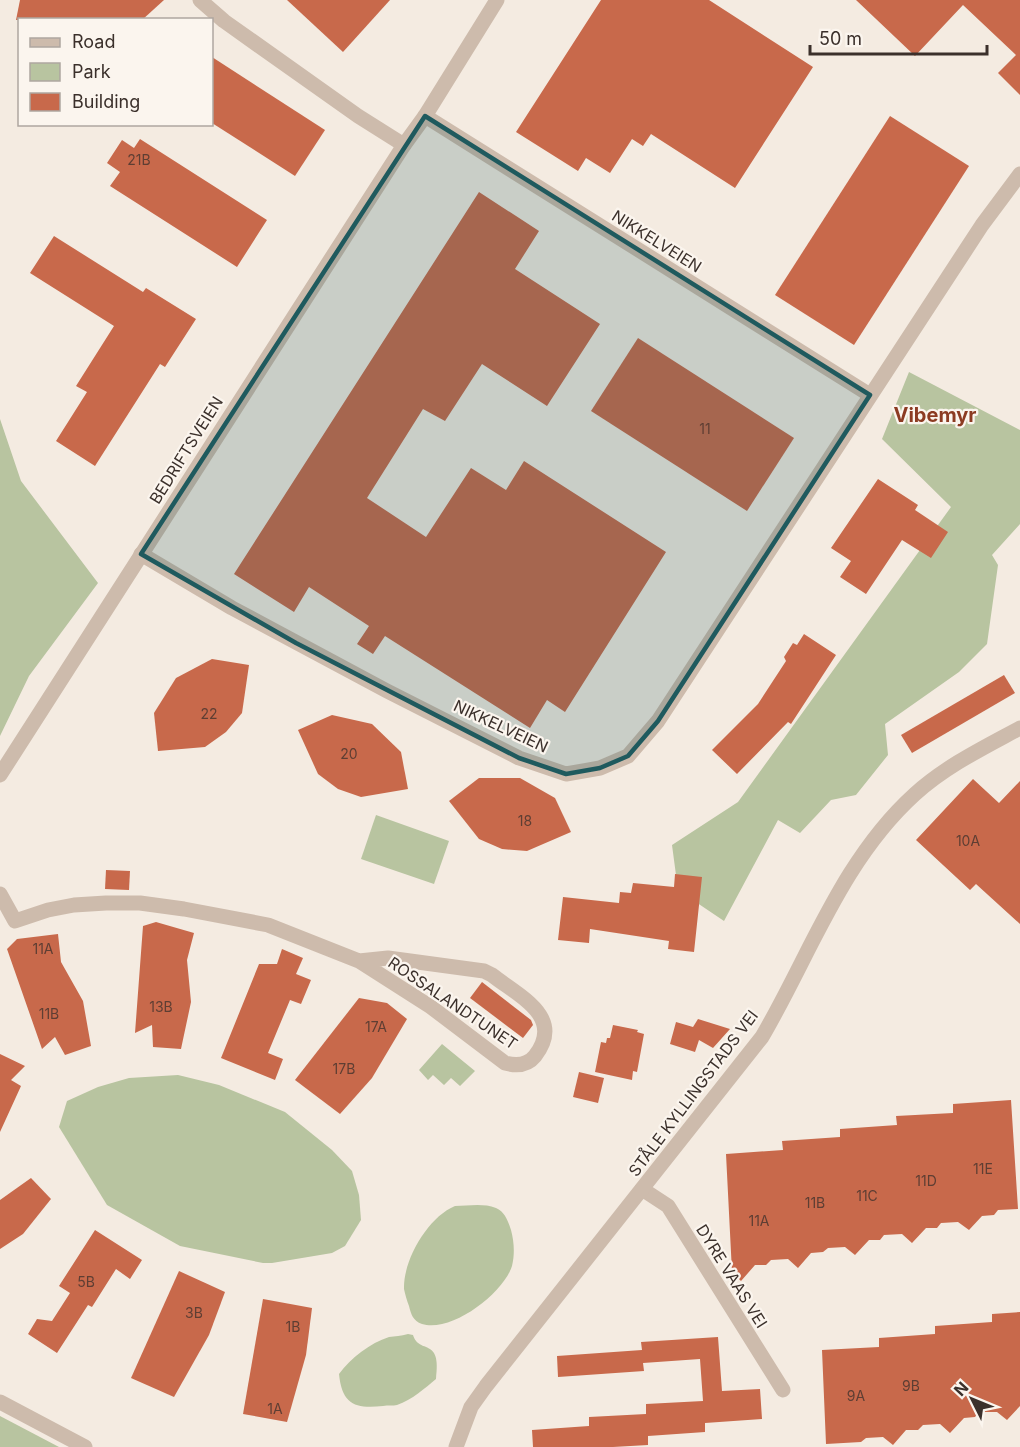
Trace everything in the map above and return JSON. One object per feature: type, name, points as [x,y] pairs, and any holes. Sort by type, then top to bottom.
[{"type":"street","points":[[200,0],[224,21],[358,116],[404,145]]},
{"type":"street","name":"BEDRIFTSVEIEN","points":[[0,775],[404,145],[425,116],[497,0]]},
{"type":"street","name":"NIKKELVEIEN","points":[[425,116],[870,395]]},
{"type":"street","name":"NIKKELVEIEN","points":[[141,554],[296,643],[519,758],[566,774],[600,768],[628,756],[658,721],[982,225],[1020,174]]},
{"type":"street","name":"STÅLE KYLLINGSTADS VEI","points":[[456,1447],[471,1407],[486,1386],[762,1037],[835,897],[862,855],[891,818],[942,772],[1020,728]]},
{"type":"street","name":"ROSSALANDTUNET","points":[[0,894],[15,921],[48,910],[74,905],[129,903],[227,915],[268,925],[359,960],[431,1007],[506,1063],[514,1066],[523,1065],[533,1059],[541,1047],[546,1028],[538,1011],[484,971],[388,958],[359,960]]},
{"type":"street","name":"DYRE VAAS VEI","points":[[642,1189],[668,1206],[783,1390]]},
{"type":"street","points":[[0,1402],[85,1447]]},
{"type":"highlighted area","points":[[425,116],[870,395],[658,721],[628,756],[600,768],[566,774],[519,758],[296,643],[141,554]]},
{"type":"green space","points":[[909,372],[1020,430],[1020,524],[992,555],[998,565],[987,644],[959,672],[885,724],[888,755],[856,795],[831,800],[800,833],[778,820],[724,921],[678,890],[672,845],[738,802],[951,507],[882,439]]},
{"type":"green space","points":[[0,419],[21,481],[98,583],[29,676],[0,736]]},
{"type":"green space","points":[[376,815],[449,841],[434,884],[361,859]]},
{"type":"green space","points":[[442,1044],[475,1071],[460,1086],[451,1078],[444,1085],[433,1075],[428,1080],[419,1070]]},
{"type":"green space","points":[[178,1075],[219,1085],[285,1112],[332,1150],[352,1171],[359,1195],[361,1220],[345,1246],[332,1253],[263,1263],[180,1246],[107,1205],[59,1127],[67,1101],[98,1087],[129,1078]]},
{"type":"green space","points":[[455,1206],[486,1206],[502,1212],[512,1234],[514,1252],[512,1266],[498,1288],[474,1309],[447,1323],[422,1324],[413,1317],[404,1289],[408,1265],[427,1229]]},
{"type":"green space","points":[[413,1335],[416,1341],[433,1351],[437,1366],[436,1379],[413,1397],[397,1405],[365,1407],[347,1399],[339,1374],[349,1362],[368,1347],[382,1340]]},
{"type":"green space","points":[[0,1416],[59,1447],[0,1447]]},
{"type":"building","points":[[20,0],[164,0],[144,18],[18,18],[16,20]]},
{"type":"building","points":[[287,0],[390,0],[343,52]]},
{"type":"building","points":[[601,0],[709,0],[813,67],[735,188],[651,134],[643,146],[632,139],[610,173],[586,158],[578,171],[516,132]]},
{"type":"building","points":[[856,0],[1020,0],[1020,95],[998,73],[1016,55],[963,5],[915,56]]},
{"type":"building","points":[[213,58],[325,130],[295,176],[213,124]]},
{"type":"building","points":[[890,116],[969,166],[854,345],[775,295]]},
{"type":"building","points":[[140,139],[267,220],[237,267],[110,186],[120,172],[107,163],[122,140],[134,148]]},
{"type":"building","points":[[479,192],[539,231],[515,269],[600,324],[547,406],[482,364],[445,421],[423,409],[367,498],[426,537],[471,468],[506,490],[524,461],[666,552],[565,712],[547,700],[530,728],[385,636],[373,654],[357,644],[369,626],[309,587],[294,612],[234,574]]},
{"type":"building","points":[[54,236],[143,292],[146,288],[196,319],[165,367],[160,364],[95,466],[56,441],[87,392],[76,386],[114,326],[30,273]]},
{"type":"building","points":[[638,338],[794,438],[747,511],[591,411]]},
{"type":"building","points":[[878,479],[918,505],[915,510],[948,532],[931,558],[902,540],[866,594],[840,577],[851,561],[831,548]]},
{"type":"building","points":[[804,634],[836,655],[791,724],[788,722],[737,774],[712,750],[758,704],[786,661],[784,657],[793,643],[797,645]]},
{"type":"building","points":[[212,659],[249,665],[242,713],[226,732],[205,747],[158,751],[154,713],[176,678]]},
{"type":"building","points":[[1004,675],[1015,693],[912,753],[901,735]]},
{"type":"building","points":[[332,715],[372,724],[401,752],[408,789],[361,797],[338,789],[318,774],[298,730]]},
{"type":"building","points":[[479,778],[520,778],[555,798],[571,832],[527,851],[502,849],[479,839],[449,801]]},
{"type":"building","points":[[973,779],[999,803],[1020,781],[1020,924],[976,884],[970,890],[916,840]]},
{"type":"building","points":[[106,870],[130,871],[129,890],[105,889]]},
{"type":"building","points":[[675,874],[702,877],[694,952],[668,949],[669,941],[590,929],[589,943],[558,940],[563,897],[619,903],[620,892],[631,893],[633,883],[674,887]]},
{"type":"building","points":[[156,922],[194,933],[187,960],[191,1002],[181,1049],[153,1047],[152,1025],[135,1033],[143,926]]},
{"type":"building","points":[[58,934],[61,962],[83,1001],[91,1046],[65,1055],[55,1037],[42,1049],[7,949],[17,939]]},
{"type":"building","points":[[282,949],[303,958],[296,974],[311,980],[301,1004],[290,1000],[268,1053],[283,1059],[275,1080],[221,1058],[259,964],[277,964]]},
{"type":"building","points":[[482,982],[531,1020],[533,1025],[523,1038],[470,998]]},
{"type":"building","points":[[359,998],[387,1003],[407,1019],[372,1078],[340,1114],[295,1080]]},
{"type":"building","points":[[698,1019],[730,1029],[713,1048],[699,1040],[695,1052],[670,1044],[676,1022],[693,1027]]},
{"type":"building","points":[[613,1025],[638,1030],[637,1032],[644,1034],[637,1072],[633,1071],[632,1080],[595,1072],[601,1042],[606,1043],[607,1038],[610,1038]]},
{"type":"building","points":[[0,1054],[25,1066],[11,1080],[21,1086],[0,1132]]},
{"type":"building","points":[[579,1072],[604,1078],[598,1103],[573,1097]]},
{"type":"building","points":[[1011,1100],[1018,1209],[998,1210],[994,1215],[982,1216],[969,1230],[958,1222],[941,1223],[937,1228],[926,1228],[912,1243],[902,1234],[884,1235],[880,1240],[869,1240],[855,1255],[845,1247],[828,1248],[823,1252],[811,1253],[798,1268],[788,1259],[771,1260],[766,1265],[755,1265],[741,1281],[732,1272],[726,1154],[783,1150],[782,1141],[840,1137],[840,1129],[897,1125],[896,1116],[953,1113],[953,1104]]},
{"type":"building","points":[[31,1178],[51,1199],[23,1234],[0,1249],[0,1200]]},
{"type":"building","points":[[95,1230],[142,1260],[130,1279],[116,1269],[92,1307],[88,1305],[57,1353],[28,1334],[37,1319],[52,1321],[70,1293],[59,1286]]},
{"type":"building","points":[[179,1271],[225,1292],[209,1335],[174,1397],[131,1378]]},
{"type":"building","points":[[263,1299],[312,1308],[306,1355],[287,1422],[243,1414]]},
{"type":"building","points":[[1020,1312],[1020,1406],[1007,1420],[997,1412],[979,1412],[975,1417],[964,1418],[950,1433],[940,1424],[923,1425],[918,1430],[906,1430],[893,1445],[883,1437],[866,1438],[861,1442],[826,1444],[822,1350],[879,1347],[879,1338],[935,1334],[935,1326],[992,1322],[992,1314]]},
{"type":"building","points":[[718,1337],[722,1391],[760,1389],[762,1419],[705,1423],[705,1432],[648,1436],[648,1445],[533,1447],[532,1430],[589,1426],[589,1417],[646,1414],[646,1404],[703,1401],[700,1359],[643,1363],[644,1371],[558,1377],[557,1356],[642,1350],[641,1342]]},
{"type":"district","name":"Vibemyr","points":[[935,415]]}]
